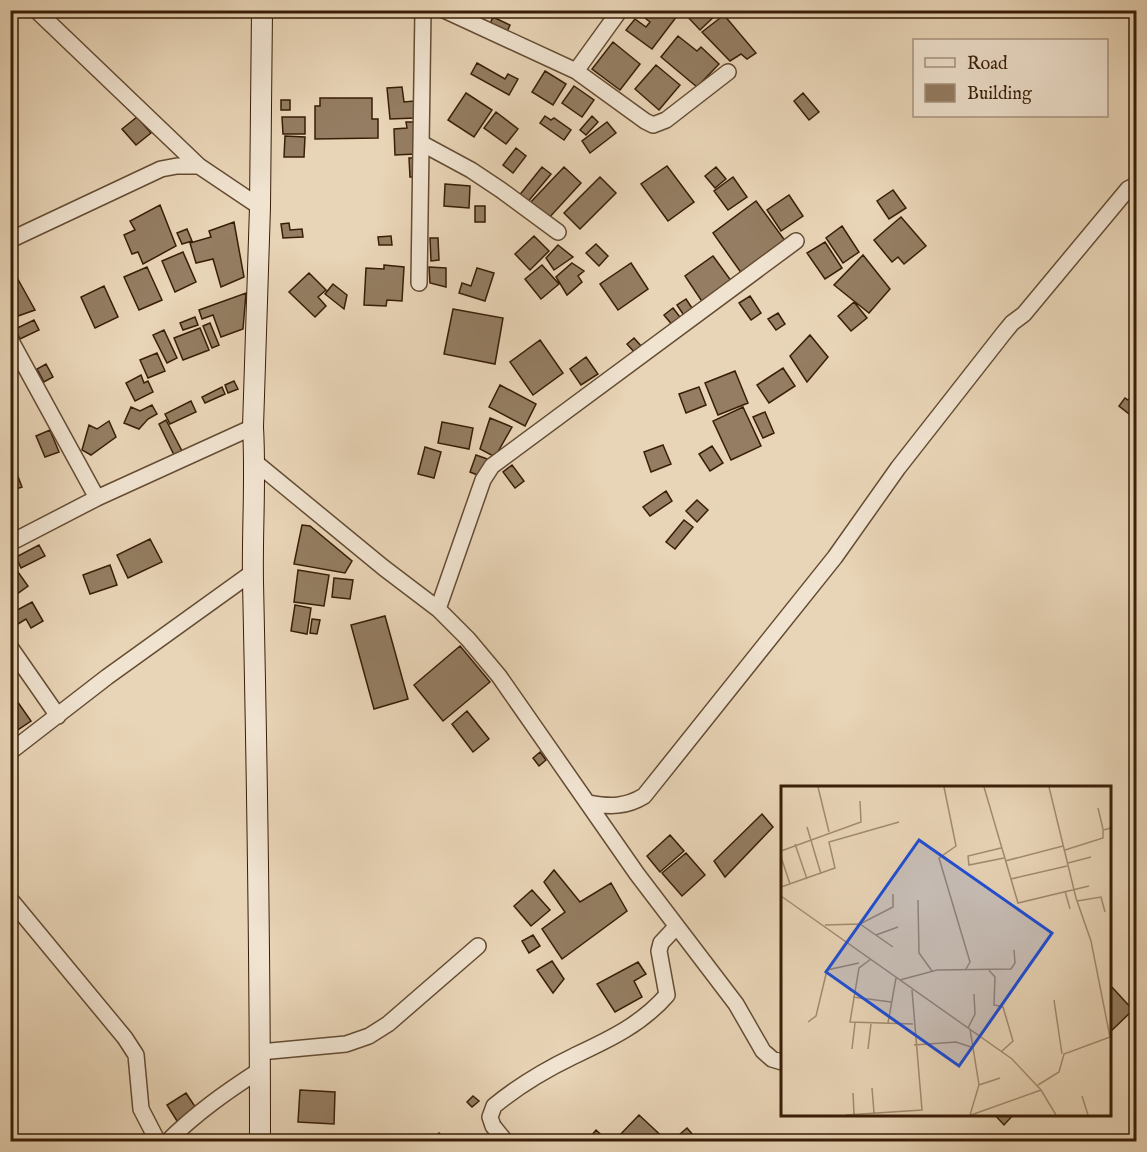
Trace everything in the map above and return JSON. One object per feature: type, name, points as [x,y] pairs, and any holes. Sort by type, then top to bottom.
[{"type":"street","points":[[36,10],[199,166],[260,207]]},
{"type":"street","points":[[260,1142],[253,427],[260,207],[262,10]]},
{"type":"street","points":[[419,283],[423,10]]},
{"type":"street","points":[[444,10],[576,72],[653,125],[666,120],[728,72]]},
{"type":"street","points":[[576,72],[620,10]]},
{"type":"street","points":[[421,143],[471,170],[558,232]]},
{"type":"street","points":[[10,240],[161,169],[199,166]]},
{"type":"street","points":[[589,803],[625,806],[644,796],[835,557],[898,468],[1003,334],[1024,314],[1128,189],[1137,185]]},
{"type":"street","points":[[438,609],[483,480],[492,466],[796,241]]},
{"type":"street","points":[[10,339],[97,498]]},
{"type":"street","points":[[10,543],[97,498],[253,427]]},
{"type":"street","points":[[255,462],[384,568],[438,609],[468,639],[499,676],[637,874],[736,1004],[763,1051],[772,1059],[781,1061]]},
{"type":"street","points":[[10,752],[107,677],[253,572]]},
{"type":"street","points":[[13,657],[58,716]]},
{"type":"street","points":[[10,899],[125,1038],[136,1055],[141,1109],[158,1142]]},
{"type":"street","points":[[506,1142],[493,1126],[490,1117],[494,1106],[557,1065],[616,1037],[648,1013],[667,995],[659,951],[661,943],[676,927]]},
{"type":"street","points":[[167,1142],[188,1121],[260,1061],[346,1044],[369,1036],[388,1024],[478,946]]},
{"type":"building","points":[[641,10],[670,10],[677,16],[652,49],[626,30],[635,19],[646,27],[650,22],[639,13]]},
{"type":"building","points":[[689,10],[721,10],[700,30],[685,14]]},
{"type":"building","points":[[724,15],[756,53],[747,59],[741,54],[730,61],[702,32]]},
{"type":"building","points":[[493,17],[510,25],[506,34],[489,26]]},
{"type":"building","points":[[678,36],[697,51],[701,47],[719,64],[697,87],[661,57]]},
{"type":"building","points":[[613,42],[640,64],[620,90],[592,69]]},
{"type":"building","points":[[477,63],[505,79],[508,74],[518,79],[509,95],[471,74]]},
{"type":"building","points":[[656,65],[680,85],[659,110],[635,89]]},
{"type":"building","points":[[545,71],[566,84],[553,105],[532,92]]},
{"type":"building","points":[[574,86],[594,100],[582,117],[562,103]]},
{"type":"building","points":[[402,87],[404,102],[414,101],[415,118],[390,119],[387,88]]},
{"type":"building","points":[[466,93],[492,110],[474,137],[448,120]]},
{"type":"building","points":[[803,93],[819,112],[809,120],[794,101]]},
{"type":"building","points":[[320,98],[372,98],[372,119],[378,119],[378,138],[315,139],[315,106],[320,106]]},
{"type":"building","points":[[281,100],[290,100],[290,110],[281,110]]},
{"type":"building","points":[[496,112],[518,129],[506,144],[484,128]]},
{"type":"building","points":[[545,116],[551,120],[554,118],[571,130],[564,140],[540,123]]},
{"type":"building","points":[[592,116],[598,122],[586,135],[580,130]]},
{"type":"building","points":[[137,117],[151,133],[136,145],[122,129]]},
{"type":"building","points":[[282,117],[305,117],[305,134],[283,134]]},
{"type":"building","points":[[406,122],[414,122],[415,154],[395,155],[394,129],[407,128]]},
{"type":"building","points":[[607,122],[616,133],[590,153],[582,141]]},
{"type":"building","points":[[285,136],[305,137],[304,157],[284,157]]},
{"type":"building","points":[[516,148],[526,156],[513,173],[503,165]]},
{"type":"building","points":[[409,158],[416,158],[417,177],[410,177]]},
{"type":"building","points":[[667,166],[694,202],[668,221],[641,184]]},
{"type":"building","points":[[542,167],[551,174],[526,204],[518,197]]},
{"type":"building","points":[[564,167],[581,183],[547,220],[529,204]]},
{"type":"building","points":[[716,167],[726,179],[715,188],[705,176]]},
{"type":"building","points":[[600,177],[616,193],[580,229],[564,213]]},
{"type":"building","points":[[733,177],[747,197],[728,210],[714,191]]},
{"type":"building","points":[[445,184],[470,186],[469,208],[444,206]]},
{"type":"building","points":[[893,190],[906,208],[889,219],[877,201]]},
{"type":"building","points":[[789,195],[803,216],[781,231],[767,210]]},
{"type":"building","points":[[756,201],[786,242],[742,274],[713,233]]},
{"type":"building","points":[[160,205],[176,246],[143,264],[138,252],[132,254],[124,235],[135,230],[130,221]]},
{"type":"building","points":[[475,206],[485,206],[485,222],[475,222]]},
{"type":"building","points":[[901,217],[926,246],[904,264],[898,257],[892,262],[874,240]]},
{"type":"building","points":[[234,222],[244,277],[221,287],[213,259],[196,263],[190,243],[211,237],[209,231]]},
{"type":"building","points":[[289,223],[290,230],[302,229],[303,237],[283,238],[281,224]]},
{"type":"building","points":[[842,226],[859,252],[843,263],[826,238]]},
{"type":"building","points":[[187,229],[192,241],[182,244],[177,233]]},
{"type":"building","points":[[391,236],[392,245],[379,245],[378,237]]},
{"type":"building","points":[[534,236],[549,251],[530,270],[515,254]]},
{"type":"building","points":[[430,238],[438,238],[439,260],[431,261]]},
{"type":"building","points":[[825,242],[842,268],[825,279],[807,253]]},
{"type":"building","points":[[596,244],[608,256],[599,266],[586,253]]},
{"type":"building","points":[[558,245],[573,257],[554,270],[546,258]]},
{"type":"building","points":[[183,252],[196,282],[175,292],[162,261]]},
{"type":"building","points":[[863,255],[890,289],[869,313],[834,285]]},
{"type":"building","points":[[713,256],[732,282],[703,303],[685,276]]},
{"type":"building","points":[[572,263],[584,271],[578,276],[582,282],[567,295],[556,277]]},
{"type":"building","points":[[631,263],[648,289],[618,310],[600,284]]},
{"type":"building","points":[[10,265],[35,310],[15,317],[10,309]]},
{"type":"building","points":[[384,265],[404,267],[402,301],[387,300],[386,306],[364,305],[366,268],[384,269]]},
{"type":"building","points":[[542,265],[559,284],[541,299],[525,279]]},
{"type":"building","points":[[147,267],[162,300],[139,310],[124,277]]},
{"type":"building","points":[[429,267],[446,268],[446,287],[430,283]]},
{"type":"building","points":[[477,268],[494,273],[485,301],[459,293],[462,283],[471,286]]},
{"type":"building","points":[[309,273],[326,290],[318,297],[326,306],[315,317],[289,292]]},
{"type":"building","points":[[333,284],[347,295],[344,309],[325,294]]},
{"type":"building","points":[[104,286],[118,317],[95,328],[81,297]]},
{"type":"building","points":[[246,293],[243,329],[221,337],[213,315],[202,319],[199,310]]},
{"type":"building","points":[[750,296],[761,313],[751,320],[739,303]]},
{"type":"building","points":[[686,299],[694,311],[685,317],[677,305]]},
{"type":"building","points":[[854,302],[867,318],[851,331],[838,316]]},
{"type":"building","points":[[673,308],[683,321],[674,327],[664,315]]},
{"type":"building","points":[[453,309],[503,318],[495,364],[444,354]]},
{"type":"building","points":[[778,313],[785,324],[776,330],[768,319]]},
{"type":"building","points":[[195,317],[198,325],[183,330],[180,323]]},
{"type":"building","points":[[34,320],[39,330],[20,339],[15,329]]},
{"type":"building","points":[[210,323],[219,345],[212,348],[203,326]]},
{"type":"building","points":[[200,328],[209,350],[183,360],[174,338]]},
{"type":"building","points":[[164,330],[177,358],[167,363],[153,335]]},
{"type":"building","points":[[810,335],[828,357],[807,382],[790,356]]},
{"type":"building","points":[[634,338],[642,347],[635,353],[627,344]]},
{"type":"building","points":[[540,340],[563,373],[533,395],[510,362]]},
{"type":"building","points":[[157,353],[165,371],[148,378],[140,360]]},
{"type":"building","points":[[586,357],[598,374],[581,385],[570,369]]},
{"type":"building","points":[[46,364],[53,377],[44,382],[37,369]]},
{"type":"building","points":[[783,368],[795,386],[769,403],[757,385]]},
{"type":"building","points":[[735,371],[748,403],[718,415],[705,383]]},
{"type":"building","points":[[141,375],[144,383],[148,381],[153,392],[135,401],[126,383]]},
{"type":"building","points":[[234,381],[238,389],[228,393],[225,385]]},
{"type":"building","points":[[500,385],[536,404],[525,426],[489,407]]},
{"type":"building","points":[[222,387],[225,394],[205,403],[202,397]]},
{"type":"building","points":[[699,387],[706,405],[686,413],[679,394]]},
{"type":"building","points":[[1133,394],[1136,397],[1136,417],[1119,406],[1125,398],[1128,400]]},
{"type":"building","points":[[191,401],[196,412],[170,424],[165,414]]},
{"type":"building","points":[[152,405],[157,414],[148,419],[139,429],[124,423],[131,407],[140,411]]},
{"type":"building","points":[[743,407],[761,446],[731,460],[713,421]]},
{"type":"building","points":[[765,412],[774,433],[763,438],[753,417]]},
{"type":"building","points":[[490,418],[512,427],[495,457],[480,449]]},
{"type":"building","points":[[166,420],[182,451],[174,455],[159,424]]},
{"type":"building","points":[[109,421],[116,437],[91,455],[82,450],[89,425],[97,429]]},
{"type":"building","points":[[442,422],[473,428],[469,449],[438,443]]},
{"type":"building","points":[[50,430],[59,452],[45,457],[36,436]]},
{"type":"building","points":[[663,445],[671,464],[651,472],[644,452]]},
{"type":"building","points":[[712,446],[723,463],[710,471],[699,454]]},
{"type":"building","points":[[425,447],[441,452],[434,478],[418,474]]},
{"type":"building","points":[[476,455],[490,460],[480,476],[470,472]]},
{"type":"building","points":[[512,465],[524,481],[515,488],[503,472]]},
{"type":"building","points":[[17,474],[22,487],[10,491],[10,476]]},
{"type":"building","points":[[666,491],[672,501],[650,516],[643,507]]},
{"type":"building","points":[[697,500],[708,510],[697,522],[686,511]]},
{"type":"building","points":[[684,520],[693,527],[675,549],[666,542]]},
{"type":"building","points":[[302,525],[310,526],[352,561],[345,573],[294,564]]},
{"type":"building","points":[[150,539],[162,562],[128,578],[117,555]]},
{"type":"building","points":[[39,545],[45,556],[21,568],[16,557]]},
{"type":"building","points":[[13,565],[28,586],[10,599],[10,567]]},
{"type":"building","points":[[110,565],[117,585],[90,594],[83,575]]},
{"type":"building","points":[[298,570],[329,575],[324,606],[294,602]]},
{"type":"building","points":[[334,578],[353,580],[350,599],[332,597]]},
{"type":"building","points":[[32,602],[43,621],[31,628],[26,619],[13,627],[10,614]]},
{"type":"building","points":[[295,605],[311,608],[307,634],[291,631]]},
{"type":"building","points":[[385,616],[408,699],[374,709],[351,625]]},
{"type":"building","points":[[312,619],[320,620],[317,634],[310,633]]},
{"type":"building","points":[[460,646],[490,682],[443,721],[414,685]]},
{"type":"building","points":[[10,691],[31,721],[10,735]]},
{"type":"building","points":[[467,711],[489,739],[473,752],[452,724]]},
{"type":"building","points":[[540,752],[546,760],[539,766],[533,758]]},
{"type":"building","points":[[762,814],[773,827],[725,877],[714,861]]},
{"type":"building","points":[[670,835],[684,851],[660,872],[647,856]]},
{"type":"building","points":[[686,853],[705,875],[682,896],[662,873]]},
{"type":"building","points":[[554,870],[580,902],[611,883],[627,911],[562,959],[542,929],[565,912],[544,882]]},
{"type":"building","points":[[532,890],[550,910],[531,926],[514,906]]},
{"type":"building","points":[[533,935],[540,946],[529,953],[522,941]]},
{"type":"building","points":[[552,961],[564,979],[553,993],[537,970]]},
{"type":"building","points":[[638,962],[646,974],[634,981],[642,997],[615,1012],[597,984]]},
{"type":"building","points":[[1111,986],[1133,1010],[1111,1031]]},
{"type":"building","points":[[300,1090],[335,1092],[334,1124],[298,1122]]},
{"type":"building","points":[[186,1093],[196,1108],[177,1121],[167,1105]]},
{"type":"building","points":[[473,1096],[479,1101],[472,1107],[467,1102]]},
{"type":"building","points":[[639,1115],[667,1142],[623,1142],[618,1137]]},
{"type":"building","points":[[996,1116],[1012,1116],[1004,1125]]},
{"type":"building","points":[[687,1128],[693,1135],[686,1141],[680,1134]]},
{"type":"building","points":[[596,1130],[609,1142],[586,1142]]},
{"type":"building","points":[[439,1133],[448,1142],[431,1142]]}]
